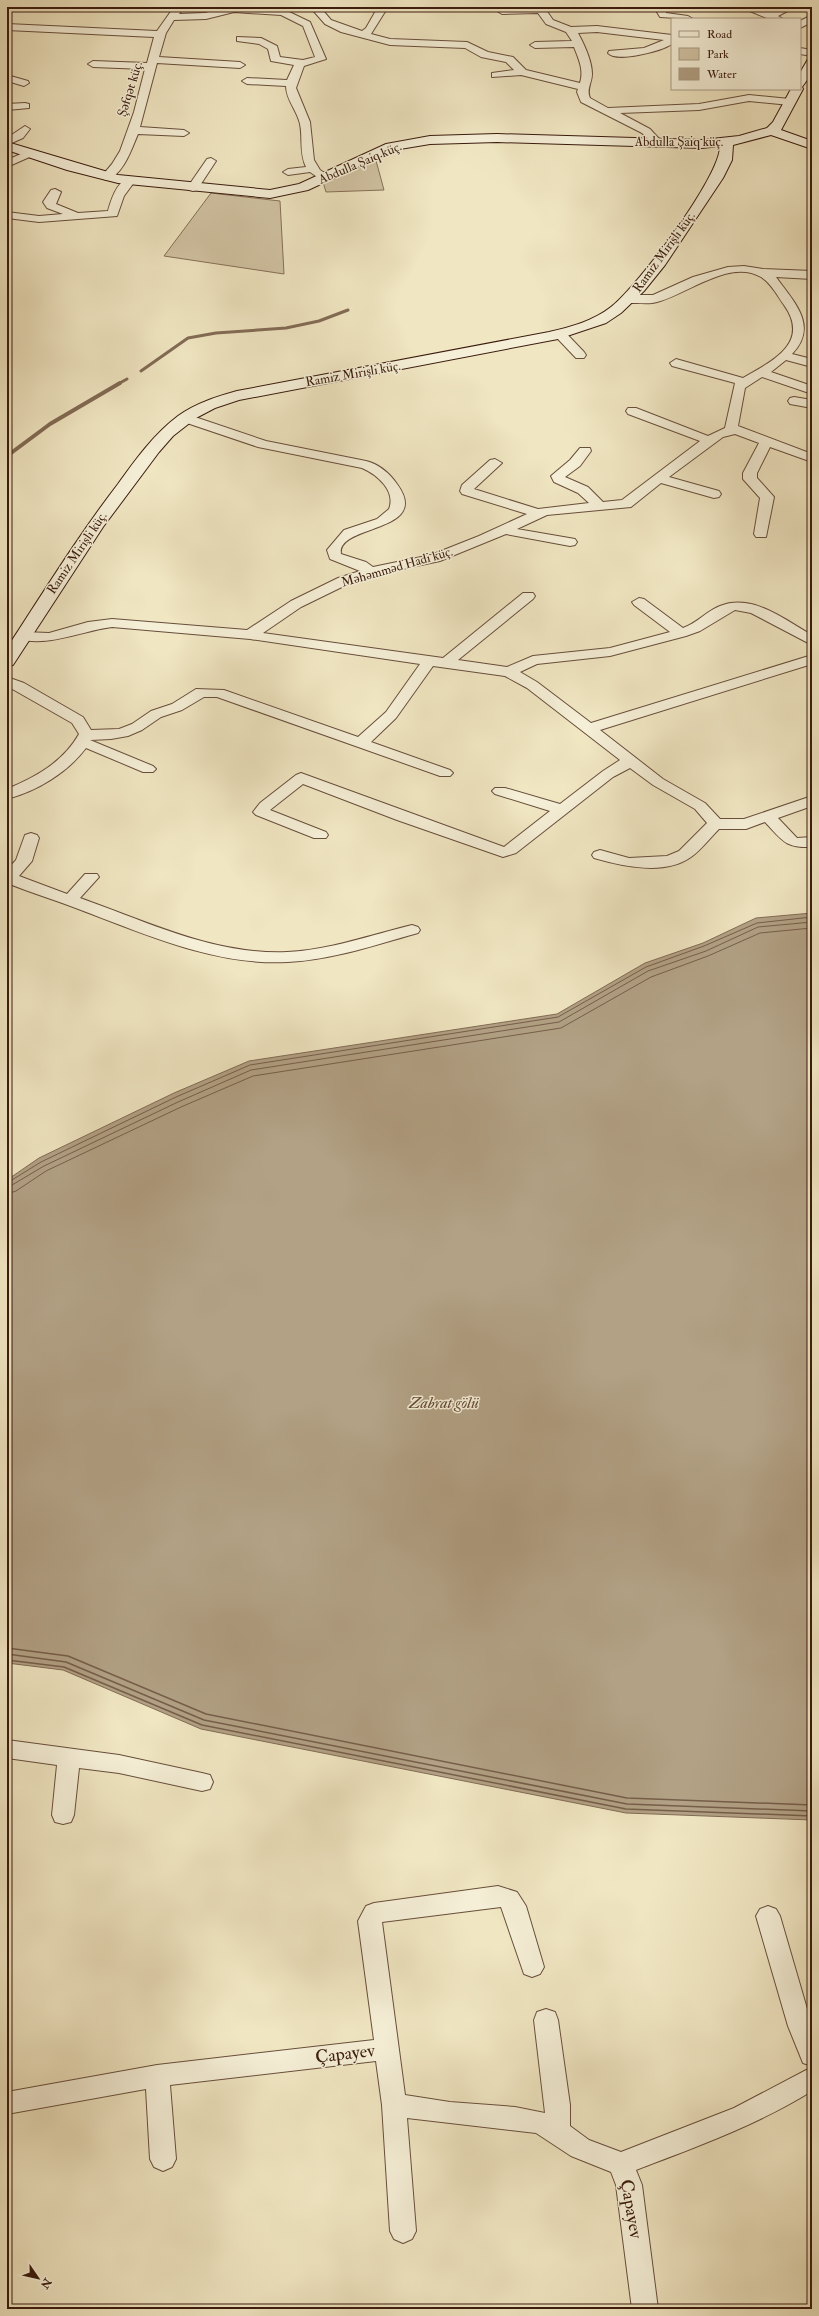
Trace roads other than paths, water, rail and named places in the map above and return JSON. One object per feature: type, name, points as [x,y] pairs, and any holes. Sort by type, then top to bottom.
[{"type":"street","name":"Şəfqət küç.","points":[[106,177],[114,169],[125,152],[166,26],[179,7]]},
{"type":"street","points":[[315,7],[328,22],[337,28],[390,42],[467,45],[485,55],[510,55],[522,72]]},
{"type":"street","points":[[363,35],[370,30],[382,8],[385,7]]},
{"type":"street","points":[[398,7],[405,7]]},
{"type":"street","points":[[659,7],[662,9],[660,12],[662,14],[683,18]]},
{"type":"street","points":[[752,8],[773,18],[790,7]]},
{"type":"street","points":[[502,11],[540,8],[549,22],[570,30],[597,29],[671,38]]},
{"type":"street","points":[[7,27],[166,26],[221,11],[234,9],[274,10],[294,16],[307,24],[321,59],[301,63],[275,59],[273,48],[264,42],[241,39]]},
{"type":"street","points":[[210,15],[234,20]]},
{"type":"street","points":[[801,25],[812,18]]},
{"type":"street","points":[[78,21],[166,26]]},
{"type":"street","points":[[307,24],[328,22]]},
{"type":"street","points":[[801,26],[812,28]]},
{"type":"street","points":[[570,30],[574,34],[586,65],[587,76],[582,87],[582,96],[585,100],[603,111],[646,131],[658,143]]},
{"type":"street","points":[[659,48],[671,39]]},
{"type":"street","points":[[535,45],[577,44]]},
{"type":"street","points":[[613,53],[659,48],[671,51]]},
{"type":"street","points":[[197,62],[204,51]]},
{"type":"street","points":[[801,51],[812,53]]},
{"type":"street","points":[[93,64],[197,62],[240,65]]},
{"type":"street","points":[[801,82],[812,62]]},
{"type":"street","points":[[301,63],[291,83],[293,98],[306,124],[308,160],[312,169],[324,177]]},
{"type":"street","points":[[496,75],[522,72],[582,87]]},
{"type":"street","points":[[7,78],[24,83]]},
{"type":"street","points":[[247,81],[291,83]]},
{"type":"street","points":[[738,90],[750,96],[749,98]]},
{"type":"street","points":[[796,90],[779,124],[772,131],[812,145]]},
{"type":"street","points":[[603,111],[619,108],[699,107],[749,98],[790,102]]},
{"type":"street","points":[[7,107],[25,106]]},
{"type":"street","points":[[7,142],[19,136],[25,129]]},
{"type":"street","points":[[132,130],[184,133]]},
{"type":"street","name":"Abdulla Şaiq küç.","points":[[7,146],[106,177],[193,188],[270,194],[296,189],[391,147],[430,140],[497,138],[658,143],[726,142],[754,138],[772,131]]},
{"type":"street","name":"Ramiz Mirişli küç.","points":[[7,661],[71,559],[111,503],[152,450],[185,418],[209,404],[237,396],[560,334],[600,320],[617,309],[628,299],[652,270],[718,175],[727,152],[726,142]]},
{"type":"street","points":[[7,164],[30,153]]},
{"type":"street","points":[[193,188],[211,161]]},
{"type":"street","points":[[288,172],[312,169]]},
{"type":"street","points":[[10,215],[39,219],[78,215],[113,214],[116,200],[130,181]]},
{"type":"street","points":[[54,192],[49,202],[51,206],[78,215]]},
{"type":"street","points":[[10,215],[19,204]]},
{"type":"street","points":[[628,299],[655,299],[697,279],[728,270],[744,269],[763,273],[812,275]]},
{"type":"street","points":[[763,273],[771,279],[806,329],[800,335],[797,343],[785,356],[762,373],[743,382],[736,394],[735,412],[730,430],[812,458]]},
{"type":"street","points":[[797,315],[812,312]]},
{"type":"street","points":[[560,334],[580,355]]},
{"type":"street","points":[[785,356],[812,363]]},
{"type":"street","points":[[676,363],[743,382]]},
{"type":"street","points":[[762,373],[812,390]]},
{"type":"street","points":[[794,401],[812,404]]},
{"type":"street","points":[[632,411],[708,440]]},
{"type":"street","points":[[185,418],[263,444],[366,465],[379,472],[399,495],[400,502],[396,509],[376,525],[358,529],[346,534],[334,550],[335,556],[361,565],[370,572]]},
{"type":"street","name":"Məhəmməd Hadi küç.","points":[[250,635],[296,604],[318,592],[370,572],[435,558],[506,530],[539,513],[555,509],[618,506],[626,504],[660,479],[708,440],[718,434],[730,430]]},
{"type":"street","points":[[761,534],[767,497],[750,479],[750,473],[766,442]]},
{"type":"street","points":[[585,451],[575,463],[558,476],[559,479],[583,490],[599,506]]},
{"type":"street","points":[[495,463],[467,488],[467,491],[539,513]]},
{"type":"street","points":[[660,479],[714,494]]},
{"type":"street","points":[[506,530],[524,535],[570,542]]},
{"type":"street","points":[[447,662],[528,596]]},
{"type":"street","points":[[639,602],[681,633]]},
{"type":"street","points":[[509,672],[533,660],[567,655],[610,652],[681,633],[694,628],[724,609],[734,606],[754,609],[812,642]]},
{"type":"street","points":[[23,636],[50,637],[88,626],[112,623],[250,635],[509,672],[532,685],[630,761],[700,806],[710,816],[715,824]]},
{"type":"street","points":[[589,729],[812,659]]},
{"type":"street","points":[[362,742],[391,715],[430,660]]},
{"type":"street","points":[[7,681],[78,720],[84,738],[106,749],[114,756],[148,769]]},
{"type":"street","points":[[7,794],[52,773],[65,763],[84,738],[122,733],[137,727],[156,714],[177,707],[202,692],[208,691],[219,693],[362,742],[445,773]]},
{"type":"street","points":[[320,835],[261,812],[265,806],[301,778],[403,817],[503,852],[510,850],[608,774],[630,761]]},
{"type":"street","points":[[500,791],[563,810]]},
{"type":"street","points":[[600,855],[629,863],[670,861],[685,854],[715,824],[746,824],[812,801]]},
{"type":"street","points":[[768,816],[790,841],[796,843],[812,842]]},
{"type":"street","points":[[31,838],[24,861],[8,878],[190,943],[241,954],[266,957],[286,957],[318,954],[412,930]]},
{"type":"street","points":[[70,900],[92,877]]},
{"type":"street","points":[[7,1749],[69,1756],[119,1764],[202,1782]]},
{"type":"street","points":[[63,1815],[69,1756]]},
{"type":"street","points":[[387,2049],[370,1921],[374,1913],[498,1896],[509,1899],[514,1906],[532,1968]]},
{"type":"street","points":[[768,1916],[800,2026],[812,2055]]},
{"type":"street","points":[[546,2020],[558,2105],[557,2130]]},
{"type":"street","name":"Çapayev","points":[[7,2103],[157,2076],[387,2049],[394,2105],[450,2113],[515,2118],[540,2122],[557,2130],[580,2148],[621,2164],[629,2185],[645,2309]]},
{"type":"street","points":[[157,2076],[163,2159]]},
{"type":"street","points":[[621,2164],[723,2126],[780,2099],[812,2078]]},
{"type":"street","points":[[394,2105],[403,2231]]},
{"type":"water","name":"Zabrat gölü","points":[[812,913],[812,1820],[626,1813],[201,1729],[63,1670],[7,1663],[7,1180],[39,1158],[174,1093],[249,1061],[557,1014],[645,963],[703,943],[756,918]]},
{"type":"waterway","points":[[141,371],[188,338],[216,333],[286,328],[319,321],[348,310]]},
{"type":"waterway","points":[[118,384],[127,379]]},
{"type":"waterway","points":[[7,456],[50,424],[120,383]]}]
